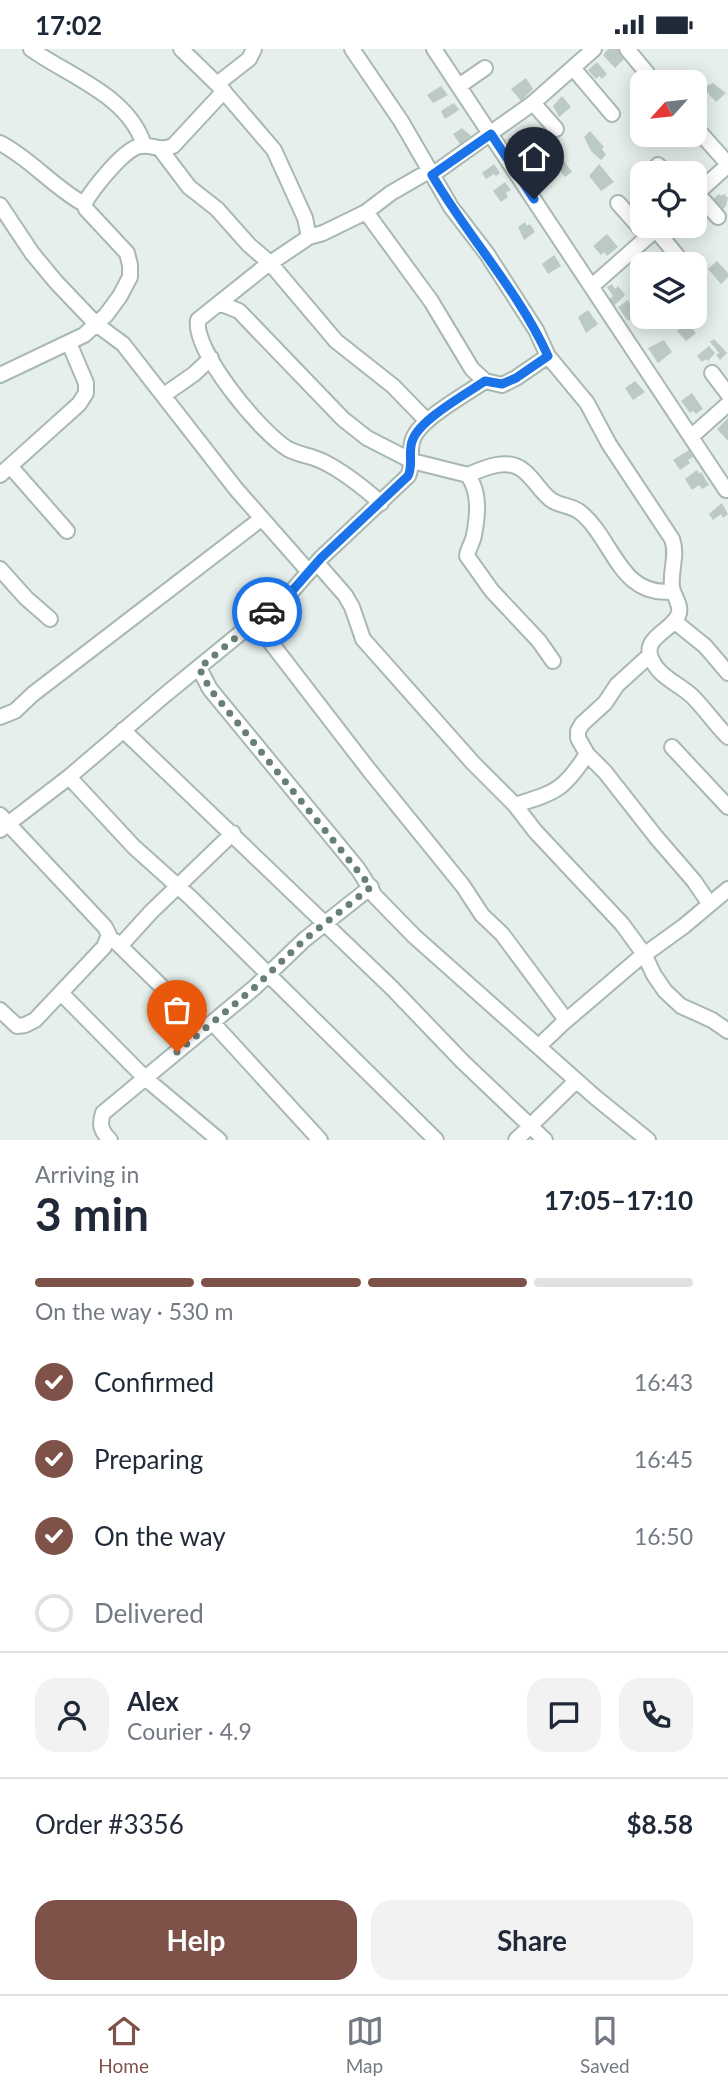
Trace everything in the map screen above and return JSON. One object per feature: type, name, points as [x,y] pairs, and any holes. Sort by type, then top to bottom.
[{"type":"street","points":[[31,49],[110,99],[140,132],[144,145]]},
{"type":"street","points":[[181,49],[220,88],[274,150],[305,218],[309,237]]},
{"type":"street","points":[[84,204],[90,193],[127,152],[136,146],[144,145],[161,150],[173,146],[220,88],[249,59],[254,49]]},
{"type":"street","points":[[352,49],[401,121],[451,207],[536,330],[548,356],[587,403],[609,445],[672,539],[676,549],[673,591],[679,605],[679,614],[652,642],[650,655],[617,685],[605,703],[582,724],[578,738],[587,754],[605,772],[709,902]]},
{"type":"street","points":[[434,49],[726,490]]},
{"type":"street","points":[[381,503],[325,462],[289,449],[269,433],[231,390],[203,347],[197,329],[198,320],[270,263],[309,237],[366,212],[391,193],[431,173],[491,134],[533,103],[594,49]]},
{"type":"street","points":[[627,49],[644,70]]},
{"type":"street","points":[[459,86],[485,68]]},
{"type":"street","points":[[573,68],[612,114]]},
{"type":"street","points":[[533,103],[556,129]]},
{"type":"street","points":[[707,141],[728,165],[707,184]]},
{"type":"street","points":[[0,143],[20,153],[70,196],[84,204],[127,253],[130,265],[130,277],[120,296],[84,335],[0,375]]},
{"type":"street","points":[[161,150],[190,187],[217,209],[249,245],[270,263],[337,341],[393,386],[426,421]]},
{"type":"street","points":[[618,203],[630,212]]},
{"type":"street","points":[[0,205],[32,253],[56,282],[96,324],[123,344],[261,519],[345,595],[363,639],[472,764],[514,805],[622,925],[645,954],[665,991],[681,1006],[712,1020],[728,1031]]},
{"type":"street","points":[[707,205],[719,217]]},
{"type":"street","points":[[366,212],[431,301],[472,369],[485,381],[502,384],[516,378],[548,356]]},
{"type":"street","points":[[592,286],[646,238]]},
{"type":"street","points":[[660,238],[673,252]]},
{"type":"street","points":[[238,288],[239,311]]},
{"type":"street","points":[[219,303],[239,311],[343,419],[367,438],[412,461],[468,475],[497,464],[523,469],[553,502],[579,512],[626,574],[647,590],[658,593],[673,591]]},
{"type":"street","points":[[67,531],[5,470],[79,404],[86,393],[86,383],[69,343]]},
{"type":"street","points":[[164,395],[211,358]]},
{"type":"street","points":[[692,436],[728,403],[712,373]]},
{"type":"street","points":[[320,1140],[209,1026],[108,935],[104,927],[3,823],[69,777],[292,591],[313,567],[408,476],[412,461],[411,444],[414,435],[426,421],[485,381]]},
{"type":"street","points":[[468,475],[478,498],[474,538],[467,556],[492,590],[539,641],[553,661]]},
{"type":"street","points":[[2,718],[15,711],[33,694],[261,519]]},
{"type":"street","points":[[0,569],[26,598],[50,619]]},
{"type":"street","points":[[674,621],[705,646],[728,674]]},
{"type":"street","points":[[255,622],[455,876],[482,915],[502,934],[566,1020]]},
{"type":"street","points":[[650,655],[662,673],[691,695],[728,737]]},
{"type":"street","points":[[199,668],[210,689],[376,896],[414,936],[576,1081],[648,1140]]},
{"type":"street","points":[[123,730],[233,833],[545,1140]]},
{"type":"street","points":[[672,747],[728,807]]},
{"type":"street","points":[[514,805],[558,790],[575,773],[587,754]]},
{"type":"street","points":[[69,777],[134,847],[436,1140]]},
{"type":"street","points":[[121,945],[177,886],[233,833]]},
{"type":"street","points":[[110,1140],[103,1133],[99,1122],[103,1112],[209,1026],[304,940],[371,887]]},
{"type":"street","points":[[539,1046],[566,1020],[728,888]]},
{"type":"street","points":[[0,1010],[17,1026],[36,1020],[104,947],[108,935]]},
{"type":"street","points":[[61,993],[145,1078],[219,1140]]},
{"type":"street","points":[[516,1140],[576,1081]]},
{"type":"building","points":[[608,49],[623,49],[627,56],[615,68],[603,55]]},
{"type":"building","points":[[597,62],[607,74],[602,79],[599,76],[596,79],[588,70]]},
{"type":"building","points":[[526,78],[533,89],[521,101],[511,89]]},
{"type":"building","points":[[713,83],[726,93],[716,102],[707,92],[707,86]]},
{"type":"building","points":[[441,86],[448,95],[433,103],[427,95]]},
{"type":"building","points":[[562,96],[571,107],[559,117],[553,106]]},
{"type":"building","points":[[454,103],[459,110],[445,119],[441,111]]},
{"type":"building","points":[[462,128],[471,136],[460,144],[453,134]]},
{"type":"building","points":[[520,130],[528,148],[515,155],[507,140]]},
{"type":"building","points":[[590,131],[604,147],[602,149],[606,155],[601,160],[591,151],[584,137]]},
{"type":"building","points":[[562,158],[572,172],[565,177],[554,163]]},
{"type":"building","points":[[494,164],[500,173],[486,179],[482,173]]},
{"type":"building","points":[[599,164],[614,182],[601,191],[589,176]]},
{"type":"building","points":[[505,182],[511,190],[506,193],[508,197],[501,202],[493,191]]},
{"type":"building","points":[[719,194],[728,198],[722,210],[712,200]]},
{"type":"building","points":[[525,222],[527,226],[530,224],[535,232],[524,240],[518,227]]},
{"type":"building","points":[[607,234],[618,247],[607,256],[604,252],[601,255],[593,246]]},
{"type":"building","points":[[554,255],[561,266],[548,274],[542,264]]},
{"type":"building","points":[[717,261],[728,273],[728,277],[721,284],[708,269]]},
{"type":"building","points":[[612,284],[615,289],[618,286],[625,295],[614,306],[609,299],[613,296],[607,287]]},
{"type":"building","points":[[628,300],[630,320],[628,321],[618,307]]},
{"type":"building","points":[[588,310],[598,324],[586,333],[578,317]]},
{"type":"building","points":[[692,329],[696,333],[686,341],[677,331]]},
{"type":"building","points":[[714,339],[727,353],[720,360],[716,355],[719,353],[710,342]]},
{"type":"building","points":[[664,340],[672,352],[658,363],[648,348]]},
{"type":"building","points":[[709,346],[715,353],[708,361],[706,359],[702,362],[697,356]]},
{"type":"building","points":[[635,381],[645,392],[633,400],[625,388]]},
{"type":"building","points":[[692,393],[703,409],[696,414],[693,411],[690,413],[681,401]]},
{"type":"building","points":[[728,418],[728,441],[717,429]]},
{"type":"building","points":[[689,450],[693,457],[688,460],[690,463],[680,470],[673,460]]},
{"type":"building","points":[[697,470],[709,485],[702,489],[699,485],[692,490],[685,479]]},
{"type":"building","points":[[722,503],[728,514],[723,518],[721,514],[713,520],[709,514]]},
{"type":"way so far","points":[[177,1052],[254,988],[304,940],[371,887],[210,689],[199,668],[267,612]]},
{"type":"route","points":[[267,612],[292,591],[321,558],[408,476],[412,461],[411,444],[422,424],[485,381],[502,384],[516,378],[548,356],[526,314],[451,207],[432,175],[491,134],[534,199]]}]
